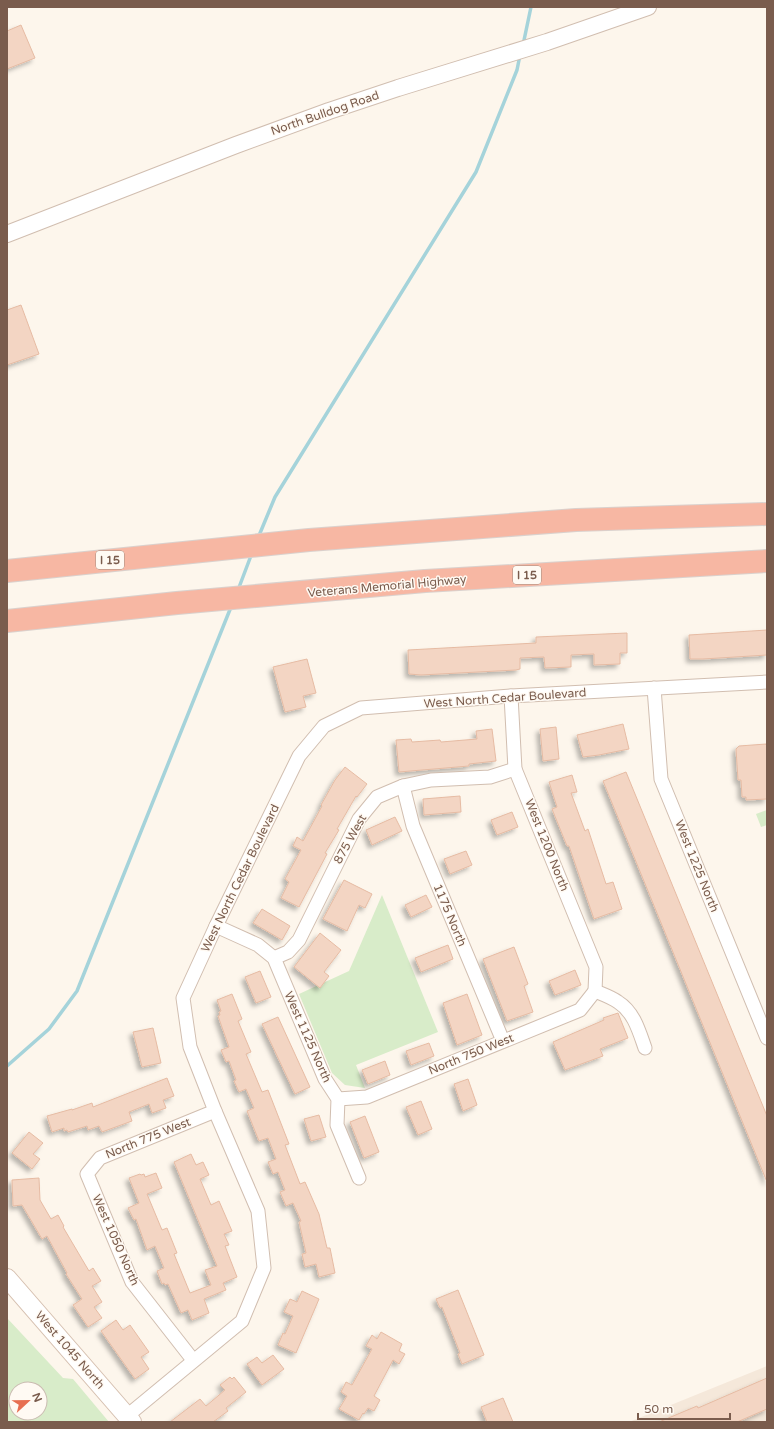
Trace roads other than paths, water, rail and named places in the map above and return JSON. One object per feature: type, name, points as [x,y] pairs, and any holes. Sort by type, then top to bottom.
[{"type":"highway","name":"I 15","points":[[7,571],[309,540],[576,520],[767,514]]},
{"type":"highway","name":"Veterans Memorial Highway","points":[[7,621],[177,603],[425,582],[767,561]]},
{"type":"main road","name":"West 1045 North","points":[[7,1278],[129,1419]]},
{"type":"street","name":"North Bulldog Road","points":[[7,234],[282,128],[398,88],[547,42],[648,7]]},
{"type":"street","name":"West North Cedar Boulevard","points":[[129,1419],[193,1360],[242,1321],[264,1268],[258,1211],[215,1111],[190,1047],[183,998],[216,926],[299,756],[324,726],[361,708],[511,696],[767,682]]},
{"type":"street","name":"West 1225 North","points":[[654,688],[661,779],[767,1038]]},
{"type":"street","name":"West 1200 North","points":[[511,696],[515,769],[596,967],[595,991]]},
{"type":"street","name":"875 West","points":[[274,958],[288,952],[299,940],[359,819],[377,797],[403,786],[431,780],[490,777],[515,769]]},
{"type":"street","name":"1175 North","points":[[403,786],[413,826],[503,1041]]},
{"type":"street","name":"West 1125 North","points":[[216,926],[258,945],[274,958],[325,1079],[338,1099]]},
{"type":"street","name":"North 750 West","points":[[338,1099],[367,1097],[580,1010],[595,991]]},
{"type":"street","points":[[595,991],[618,1001],[629,1010],[645,1048]]},
{"type":"street","points":[[338,1099],[337,1125],[359,1178]]},
{"type":"street","name":"North 775 West","points":[[87,1174],[100,1158],[215,1111]]},
{"type":"street","name":"West 1050 North","points":[[87,1174],[132,1282],[193,1360]]},
{"type":"waterway","points":[[523,45],[531,7]]},
{"type":"waterway","points":[[258,538],[275,497],[476,172],[517,70],[520,55]]},
{"type":"waterway","points":[[238,590],[252,553]]},
{"type":"waterway","points":[[7,1066],[49,1029],[77,991],[231,607]]}]
